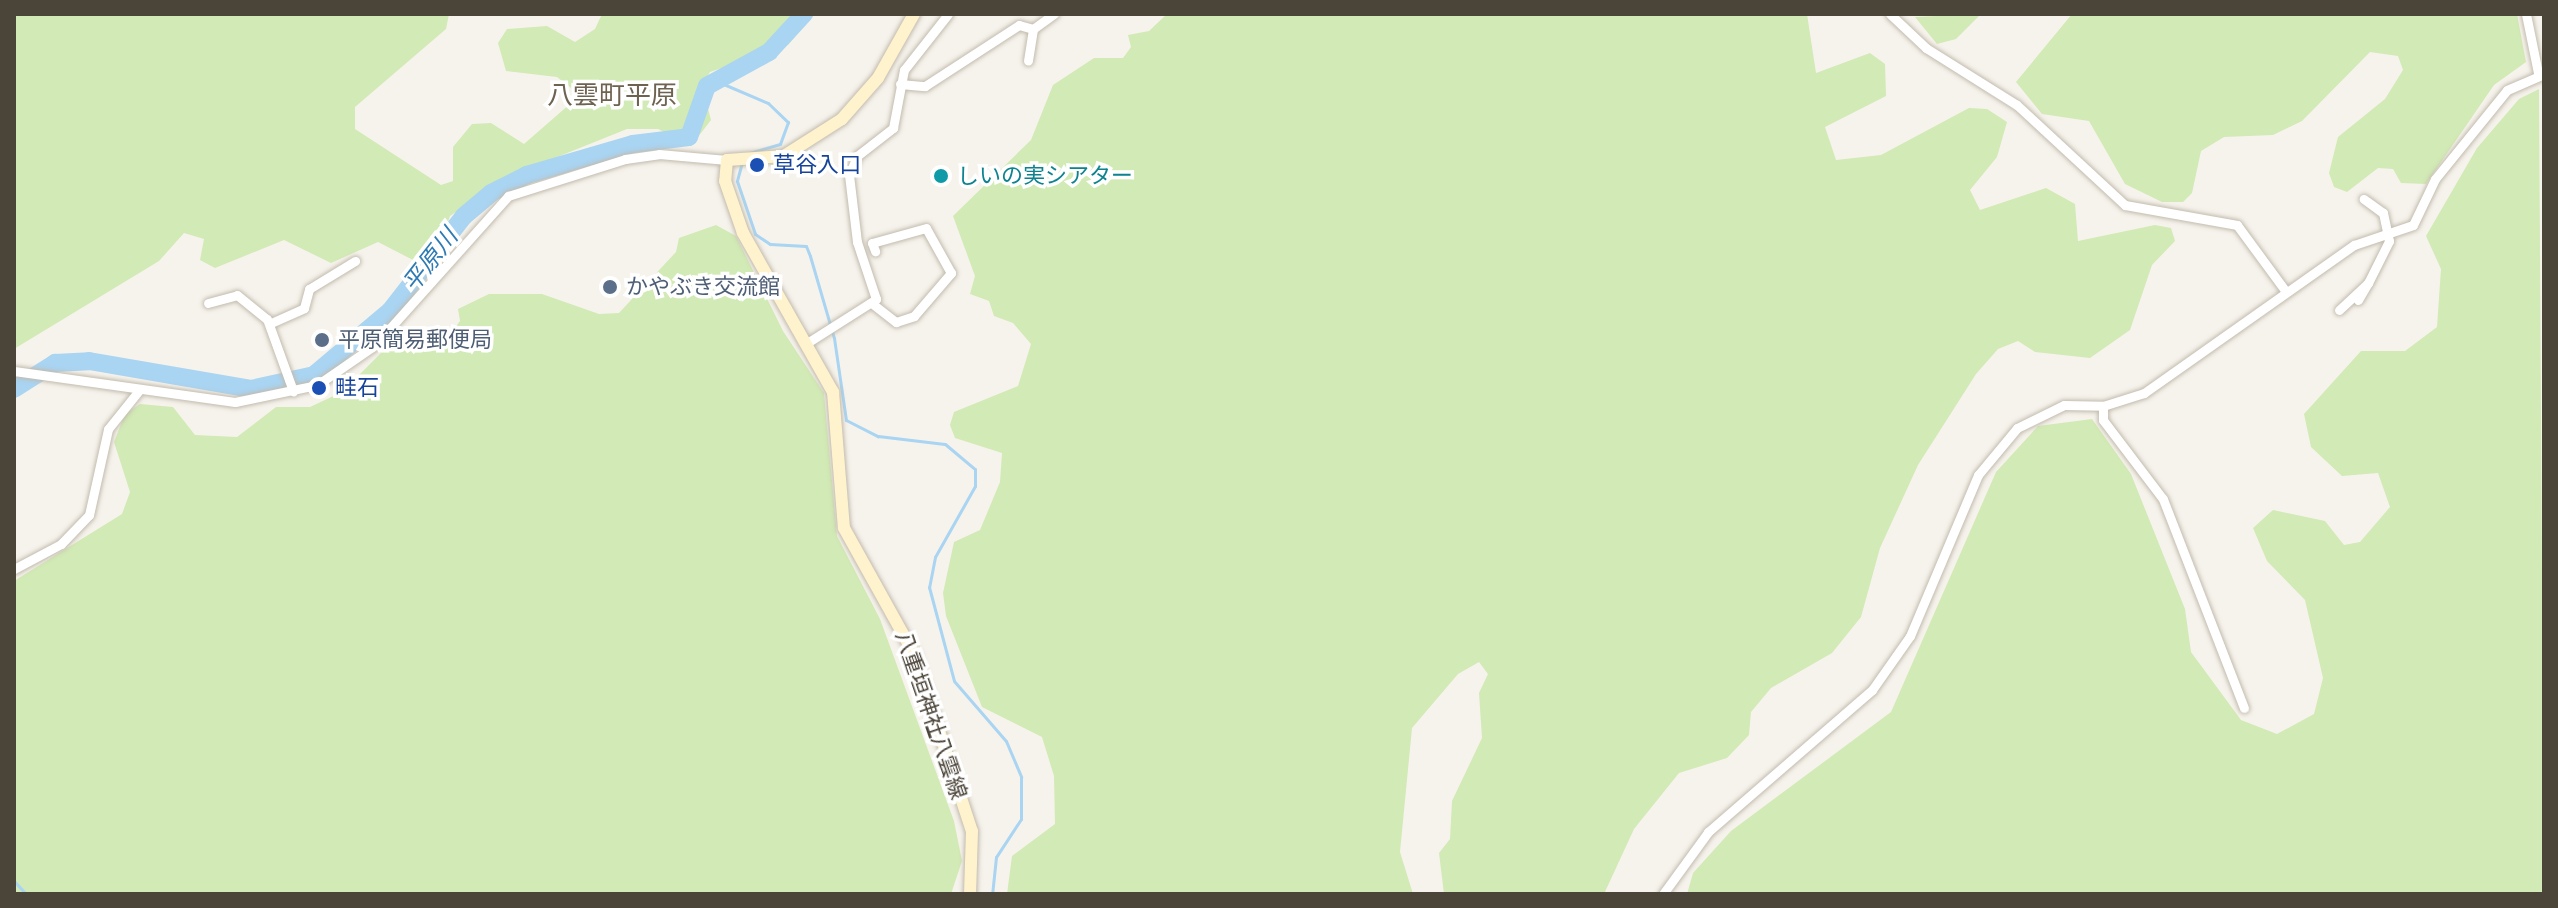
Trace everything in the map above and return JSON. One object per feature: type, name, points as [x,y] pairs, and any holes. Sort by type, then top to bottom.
[{"type":"main road","points":[[736,161],[784,156],[842,119],[878,78],[914,14]]},
{"type":"main road","name":"八重垣神社八雲線","points":[[736,161],[739,225],[833,392],[844,528],[908,639],[972,831],[970,894]]},
{"type":"street","points":[[807,343],[874,305],[878,286],[857,242],[849,175],[857,156],[893,128],[900,84],[908,61],[948,14]]},
{"type":"street","points":[[900,84],[925,86],[1013,27],[1033,29],[1054,14]]},
{"type":"street","points":[[1890,14],[1926,48],[2017,105],[2125,205],[2237,225],[2284,289]]},
{"type":"street","points":[[1663,894],[1708,832],[1872,690],[1910,636],[1958,515],[2001,443],[2037,414],[2064,405],[2103,406],[2144,393],[2284,289],[2363,239],[2413,225],[2435,179],[2503,95],[2541,73],[2526,14]]},
{"type":"street","points":[[1028,61],[1033,29]]},
{"type":"street","points":[[14,371],[235,402],[293,389],[359,359],[508,196],[625,159],[659,154],[736,161]]},
{"type":"street","points":[[2358,300],[2388,233],[2383,213],[2364,199]]},
{"type":"street","points":[[874,305],[896,322],[914,316],[951,273],[926,228],[872,243],[875,251]]},
{"type":"street","points":[[271,323],[304,308],[309,289],[355,261]]},
{"type":"street","points":[[2339,310],[2368,283]]},
{"type":"street","points":[[208,303],[237,295],[271,323],[293,389]]},
{"type":"street","points":[[14,569],[61,544],[89,515],[108,429],[140,389]]},
{"type":"street","points":[[2103,406],[2103,420],[2163,499],[2244,708]]},
{"type":"green space","points":[[14,14],[449,14],[446,29],[355,107],[355,129],[441,185],[453,181],[453,147],[472,124],[491,123],[524,144],[571,103],[571,88],[557,77],[506,71],[498,43],[507,29],[547,26],[575,42],[595,29],[602,14],[815,14],[788,45],[710,72],[702,86],[711,120],[691,146],[658,129],[627,129],[505,178],[450,216],[440,246],[413,260],[378,242],[331,263],[284,240],[215,268],[200,260],[204,239],[184,233],[159,261],[14,349]]},
{"type":"green space","points":[[1167,14],[1807,14],[1816,73],[1870,53],[1885,64],[1886,96],[1825,127],[1836,160],[1881,155],[1969,108],[1987,109],[2007,122],[1997,157],[1970,190],[1980,210],[2046,188],[2075,204],[2078,241],[2155,225],[2171,228],[2175,241],[2152,265],[2130,330],[2090,358],[2035,352],[2018,341],[1998,349],[1976,374],[1918,465],[1880,548],[1861,617],[1832,653],[1771,688],[1751,712],[1749,735],[1727,758],[1679,773],[1634,829],[1604,894],[1444,894],[1439,853],[1450,839],[1452,801],[1482,738],[1479,693],[1488,674],[1479,662],[1458,674],[1412,728],[1400,852],[1413,894],[1007,894],[1012,856],[1055,824],[1054,776],[1042,737],[982,707],[946,616],[943,593],[954,542],[980,530],[1000,482],[1002,453],[955,438],[950,425],[954,412],[1018,386],[1031,344],[1013,323],[994,316],[989,301],[970,294],[975,276],[953,216],[1031,140],[1053,85],[1094,58],[1123,58],[1131,47],[1128,35],[1149,31]]},
{"type":"green space","points":[[1981,14],[1956,39],[1937,44],[1915,17]]},
{"type":"green space","points":[[2072,14],[2517,14],[2526,62],[2494,85],[2426,184],[2401,183],[2393,169],[2378,168],[2347,192],[2334,187],[2329,173],[2338,137],[2385,99],[2403,70],[2398,56],[2370,52],[2302,121],[2273,135],[2224,137],[2201,151],[2192,193],[2183,202],[2162,202],[2125,184],[2089,121],[2042,114],[2016,82]]},
{"type":"green space","points":[[2539,89],[2544,894],[1687,894],[1693,873],[1731,831],[1891,712],[1996,472],[2038,426],[2092,419],[2131,474],[2185,609],[2191,652],[2241,720],[2277,734],[2314,714],[2323,678],[2305,600],[2267,561],[2253,528],[2273,510],[2325,521],[2344,545],[2360,542],[2390,507],[2378,473],[2342,476],[2311,447],[2304,414],[2361,351],[2405,351],[2437,327],[2441,269],[2426,236],[2477,148],[2519,99]]},
{"type":"green space","points":[[716,225],[736,236],[783,331],[824,393],[837,536],[880,619],[954,821],[962,861],[951,894],[14,894],[14,581],[122,514],[130,492],[114,442],[125,414],[140,404],[173,407],[195,435],[237,437],[276,407],[310,407],[340,393],[352,399],[358,376],[386,348],[420,332],[446,340],[460,321],[458,309],[489,294],[542,294],[599,314],[619,313],[676,252],[679,238]]},
{"type":"waterway","name":"平原川","points":[[14,389],[55,363],[89,361],[251,389],[314,375],[390,311],[464,216],[491,193],[527,175],[633,144],[689,137],[707,86],[769,52],[804,14]]},
{"type":"waterway","points":[[714,80],[768,103],[788,122],[780,144],[749,153]]},
{"type":"waterway","points":[[742,162],[737,181],[755,234],[770,244],[806,246],[834,338],[846,420],[878,436],[945,444],[975,469],[975,486],[935,557],[929,587],[954,681],[1006,741],[1021,777],[1021,819],[996,857],[992,894]]},
{"type":"waterway","points":[[14,881],[26,894]]},
{"type":"place","name":"草谷入口","points":[[757,165]]},
{"type":"place","name":"しいの実シアター","points":[[941,176]]},
{"type":"place","name":"かやぶき交流館","points":[[610,287]]},
{"type":"place","name":"平原簡易郵便局","points":[[322,340]]},
{"type":"place","name":"畦石","points":[[319,388]]},
{"type":"district","name":"八雲町平原","points":[[612,96]]}]
